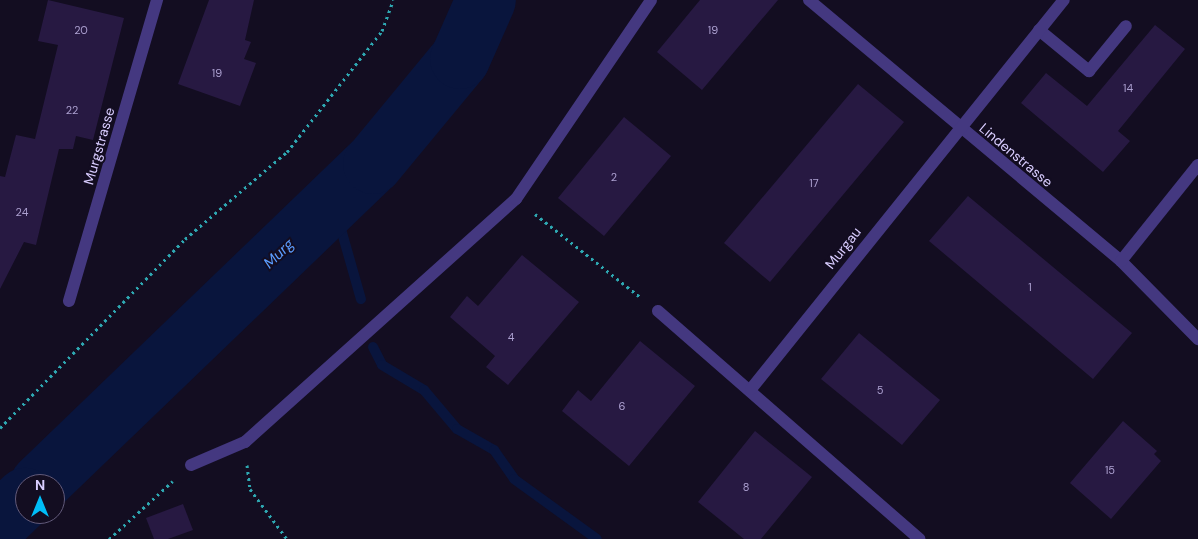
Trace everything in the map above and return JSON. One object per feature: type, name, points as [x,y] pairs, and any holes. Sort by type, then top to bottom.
[{"type":"street","name":"Murgstrasse","points":[[69,301],[157,0]]},
{"type":"street","points":[[191,465],[244,442],[516,199],[651,0]]},
{"type":"street","name":"Lindenstrasse","points":[[809,0],[958,127],[1121,261],[1198,339]]},
{"type":"street","name":"Murgau","points":[[751,389],[958,127],[1064,0]]},
{"type":"street","points":[[1039,30],[1089,71],[1126,26]]},
{"type":"street","points":[[1121,261],[1198,165]]},
{"type":"street","points":[[658,311],[751,389],[918,539]]},
{"type":"path","points":[[0,428],[185,239],[286,152],[382,31],[393,0]]},
{"type":"path","points":[[516,199],[658,311]]},
{"type":"path","points":[[244,442],[250,489],[287,539]]},
{"type":"path","points":[[109,539],[191,465]]},
{"type":"building","points":[[48,0],[124,18],[93,140],[76,136],[73,149],[59,149],[36,245],[24,242],[0,289],[0,176],[5,177],[16,135],[35,139],[58,45],[38,41]]},
{"type":"building","points":[[209,0],[254,0],[245,40],[251,42],[244,59],[256,63],[240,106],[178,84]]},
{"type":"building","points":[[700,0],[778,0],[702,90],[657,52]]},
{"type":"building","points":[[1155,25],[1185,49],[1118,131],[1130,141],[1103,172],[1021,103],[1046,73],[1087,106]]},
{"type":"building","points":[[858,84],[904,122],[770,282],[724,243]]},
{"type":"building","points":[[624,117],[671,156],[604,236],[558,198]]},
{"type":"building","points":[[968,196],[1132,333],[1093,379],[929,241]]},
{"type":"building","points":[[522,255],[579,302],[508,385],[486,367],[495,356],[450,317],[467,296],[478,306]]},
{"type":"building","points":[[859,333],[940,400],[902,445],[821,379]]},
{"type":"building","points":[[640,341],[695,386],[629,466],[562,411],[578,390],[591,401]]},
{"type":"building","points":[[1123,421],[1157,451],[1154,454],[1161,461],[1111,519],[1070,483]]},
{"type":"building","points":[[755,431],[812,477],[761,539],[744,539],[698,502]]},
{"type":"building","points":[[183,504],[193,530],[168,539],[154,539],[146,518]]},
{"type":"waterway","name":"Murg","points":[[50,474],[373,164],[460,59],[486,0]]},
{"type":"waterway","points":[[333,201],[361,299]]},
{"type":"waterway","points":[[373,347],[382,365],[424,390],[457,429],[494,450],[514,479],[597,539]]},
{"type":"waterway","name":"Murg","points":[[0,522],[15,508]]}]
